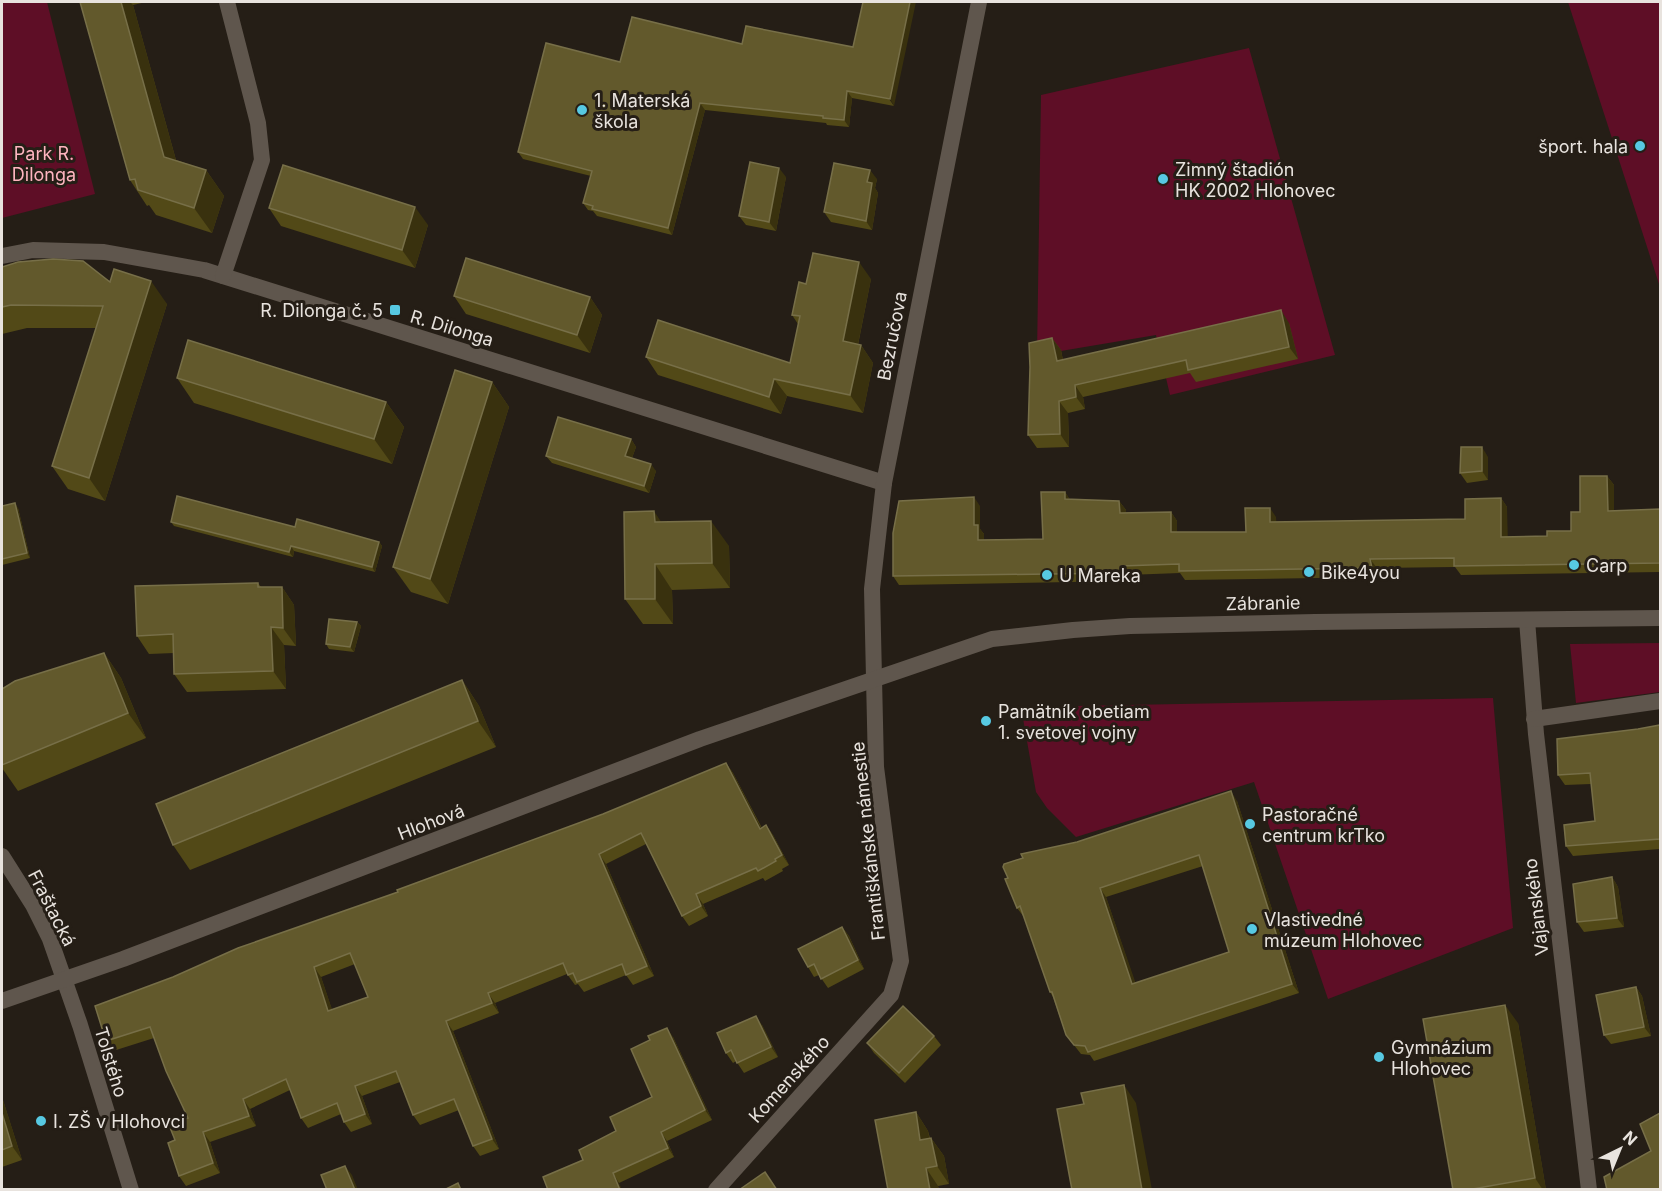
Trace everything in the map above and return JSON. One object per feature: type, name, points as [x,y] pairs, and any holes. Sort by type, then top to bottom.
[{"type":"street","points":[[223,276],[262,160],[258,123],[227,2]]},
{"type":"street","name":"Bezručova","points":[[874,681],[872,589],[884,483],[979,2]]},
{"type":"street","name":"R. Dilonga","points":[[2,256],[33,250],[104,252],[223,276],[884,483]]},
{"type":"street","name":"Zábranie","points":[[874,681],[992,639],[1074,630],[1130,626],[1315,622],[1660,618]]},
{"type":"street","name":"Vajanského","points":[[1527,620],[1534,719],[1589,1190]]},
{"type":"street","name":"Hlohová","points":[[2,1001],[64,980],[550,798],[700,739],[874,681]]},
{"type":"street","name":"Františkánske námestie","points":[[874,681],[876,767],[901,961],[891,995]]},
{"type":"street","points":[[1534,719],[1660,701]]},
{"type":"street","name":"Fraštacká","points":[[2,856],[45,928],[64,980]]},
{"type":"street","name":"Tolstého","points":[[64,980],[131,1190]]},
{"type":"street","name":"Komenského","points":[[716,1190],[891,995]]},
{"type":"green space","name":"Park R. Dilonga","points":[[2,2],[47,2],[95,194],[2,218]]},
{"type":"green space","name":"šport. hala","points":[[1568,2],[1660,2],[1660,287]]},
{"type":"green space","name":"Zimný štadión HK 2002 Hlohovec","points":[[1249,48],[1335,355],[1170,395],[1156,335],[1037,355],[1041,95]]},
{"type":"green space","points":[[1660,643],[1660,692],[1576,703],[1570,644]]},
{"type":"green space","points":[[1493,698],[1513,928],[1328,999],[1254,782],[1076,837],[1047,808],[1036,792],[1021,707]]},
{"type":"building","points":[[80,2],[121,2],[164,157],[206,170],[194,208],[138,190],[135,179],[130,180]]},
{"type":"building","points":[[863,2],[910,2],[890,99],[847,91],[844,120],[700,103],[668,228],[592,209],[593,206],[583,203],[592,171],[518,152],[546,43],[620,62],[632,17],[742,44],[746,26],[853,47]]},
{"type":"building","points":[[750,162],[779,168],[769,222],[739,216]]},
{"type":"building","points":[[834,163],[870,170],[867,182],[872,183],[866,221],[824,212]]},
{"type":"building","points":[[283,165],[415,207],[402,250],[269,208]]},
{"type":"building","points":[[813,253],[859,262],[843,341],[861,345],[850,395],[774,379],[769,397],[646,357],[658,320],[790,363],[800,316],[792,315],[799,282],[806,284]]},
{"type":"building","points":[[466,258],[590,297],[577,335],[454,296]]},
{"type":"building","points":[[53,259],[83,261],[110,282],[114,269],[151,281],[89,478],[52,466],[103,306],[11,305],[2,307],[2,267],[18,262]]},
{"type":"building","points":[[1281,310],[1289,347],[1188,370],[1186,360],[1075,385],[1076,397],[1059,401],[1060,434],[1028,435],[1029,343],[1052,338],[1057,361]]},
{"type":"building","points":[[188,340],[386,402],[374,439],[177,378]]},
{"type":"building","points":[[455,370],[492,382],[430,579],[393,567]]},
{"type":"building","points":[[558,417],[631,439],[625,456],[651,464],[644,486],[546,456]]},
{"type":"building","points":[[1461,447],[1482,447],[1482,471],[1460,473]]},
{"type":"building","points":[[1580,476],[1607,476],[1608,511],[1660,509],[1660,563],[1454,566],[1454,558],[1370,559],[1372,568],[1179,571],[1179,564],[1121,566],[1121,573],[893,576],[893,533],[899,501],[974,497],[974,525],[978,525],[978,540],[1043,539],[1041,492],[1065,492],[1065,499],[1119,501],[1120,513],[1171,512],[1171,532],[1246,532],[1245,508],[1270,508],[1270,522],[1465,519],[1465,499],[1501,498],[1501,537],[1547,536],[1547,531],[1571,531],[1571,512],[1580,512]]},
{"type":"building","points":[[177,496],[295,527],[297,519],[379,542],[372,567],[291,546],[289,552],[171,522]]},
{"type":"building","points":[[15,503],[27,553],[2,559],[2,506]]},
{"type":"building","points":[[654,511],[655,522],[711,521],[712,563],[655,564],[655,599],[625,599],[624,512]]},
{"type":"building","points":[[258,583],[258,587],[282,587],[283,628],[271,627],[273,671],[174,674],[173,634],[137,636],[135,586]]},
{"type":"building","points":[[329,619],[357,622],[350,647],[326,644]]},
{"type":"building","points":[[104,653],[128,713],[2,765],[2,689],[15,681]]},
{"type":"building","points":[[462,680],[478,721],[173,845],[156,804]]},
{"type":"building","points":[[1660,725],[1660,839],[1566,846],[1564,825],[1595,821],[1590,773],[1558,775],[1557,739]]},
{"type":"building","points":[[726,763],[760,829],[766,825],[782,855],[758,871],[756,868],[696,894],[701,906],[682,916],[641,833],[599,854],[647,966],[626,975],[622,964],[577,982],[573,973],[568,975],[563,963],[488,993],[492,1003],[446,1021],[492,1139],[473,1146],[454,1099],[413,1115],[396,1071],[355,1086],[365,1114],[344,1122],[337,1103],[301,1118],[286,1079],[243,1099],[249,1116],[203,1132],[213,1163],[179,1176],[168,1143],[175,1140],[169,1125],[188,1118],[166,1071],[150,1027],[106,1041],[95,1006],[173,977],[238,948],[398,892],[397,890],[603,814]],"holes":[[[350,953],[368,997],[328,1011],[314,967]]]},
{"type":"building","points":[[1231,791],[1292,984],[1088,1052],[1085,1046],[1074,1045],[1066,1035],[1020,906],[1017,908],[1005,879],[1008,878],[1003,867],[1004,864],[1023,858],[1021,854],[1077,842]],"holes":[[[1199,855],[1229,952],[1132,984],[1100,888]]]},
{"type":"building","points":[[1612,877],[1617,918],[1577,922],[1573,884]]},
{"type":"building","points":[[842,927],[858,960],[821,979],[814,964],[808,967],[798,949]]},
{"type":"building","points":[[1636,987],[1644,1027],[1604,1035],[1596,995]]},
{"type":"building","points":[[1505,1005],[1535,1178],[1467,1190],[1453,1190],[1423,1019]]},
{"type":"building","points":[[903,1006],[934,1036],[899,1073],[867,1043]]},
{"type":"building","points":[[756,1016],[771,1047],[737,1063],[731,1050],[726,1053],[717,1033]]},
{"type":"building","points":[[667,1028],[705,1110],[661,1132],[668,1148],[613,1173],[620,1190],[548,1190],[543,1177],[583,1160],[579,1150],[616,1131],[610,1117],[652,1097],[631,1049],[650,1040],[648,1036]]},
{"type":"building","points":[[1124,1085],[1142,1190],[1072,1190],[1057,1109],[1084,1104],[1081,1093]]},
{"type":"building","points":[[916,1112],[920,1140],[931,1138],[937,1166],[926,1168],[930,1190],[888,1190],[875,1120]]},
{"type":"building","points":[[2,1113],[12,1146],[2,1150]]},
{"type":"building","points":[[1660,1113],[1660,1190],[1607,1190],[1604,1177],[1651,1151],[1640,1124]]},
{"type":"building","points":[[345,1166],[355,1190],[327,1190],[321,1175]]},
{"type":"building","points":[[765,1172],[777,1190],[739,1190]]},
{"type":"building","points":[[458,1183],[461,1190],[444,1190]]},
{"type":"place","name":"1. Materská škola","points":[[582,110]]},
{"type":"place","name":"šport. hala","points":[[1640,146]]},
{"type":"place","name":"Zimný štadión HK 2002 Hlohovec","points":[[1163,179]]},
{"type":"place","name":"R. Dilonga č. 5","points":[[395,310]]},
{"type":"place","name":"Carp","points":[[1574,565]]},
{"type":"place","name":"Bike4you","points":[[1309,572]]},
{"type":"place","name":"U Mareka","points":[[1047,575]]},
{"type":"place","name":"Pamätník obetiam 1. svetovej vojny","points":[[986,721]]},
{"type":"place","name":"Pastoračné centrum krTko","points":[[1250,824]]},
{"type":"place","name":"Vlastivedné múzeum Hlohovec","points":[[1252,929]]},
{"type":"place","name":"Gymnázium Hlohovec","points":[[1379,1057]]},
{"type":"place","name":"I. ZŠ v Hlohovci","points":[[41,1121]]}]
